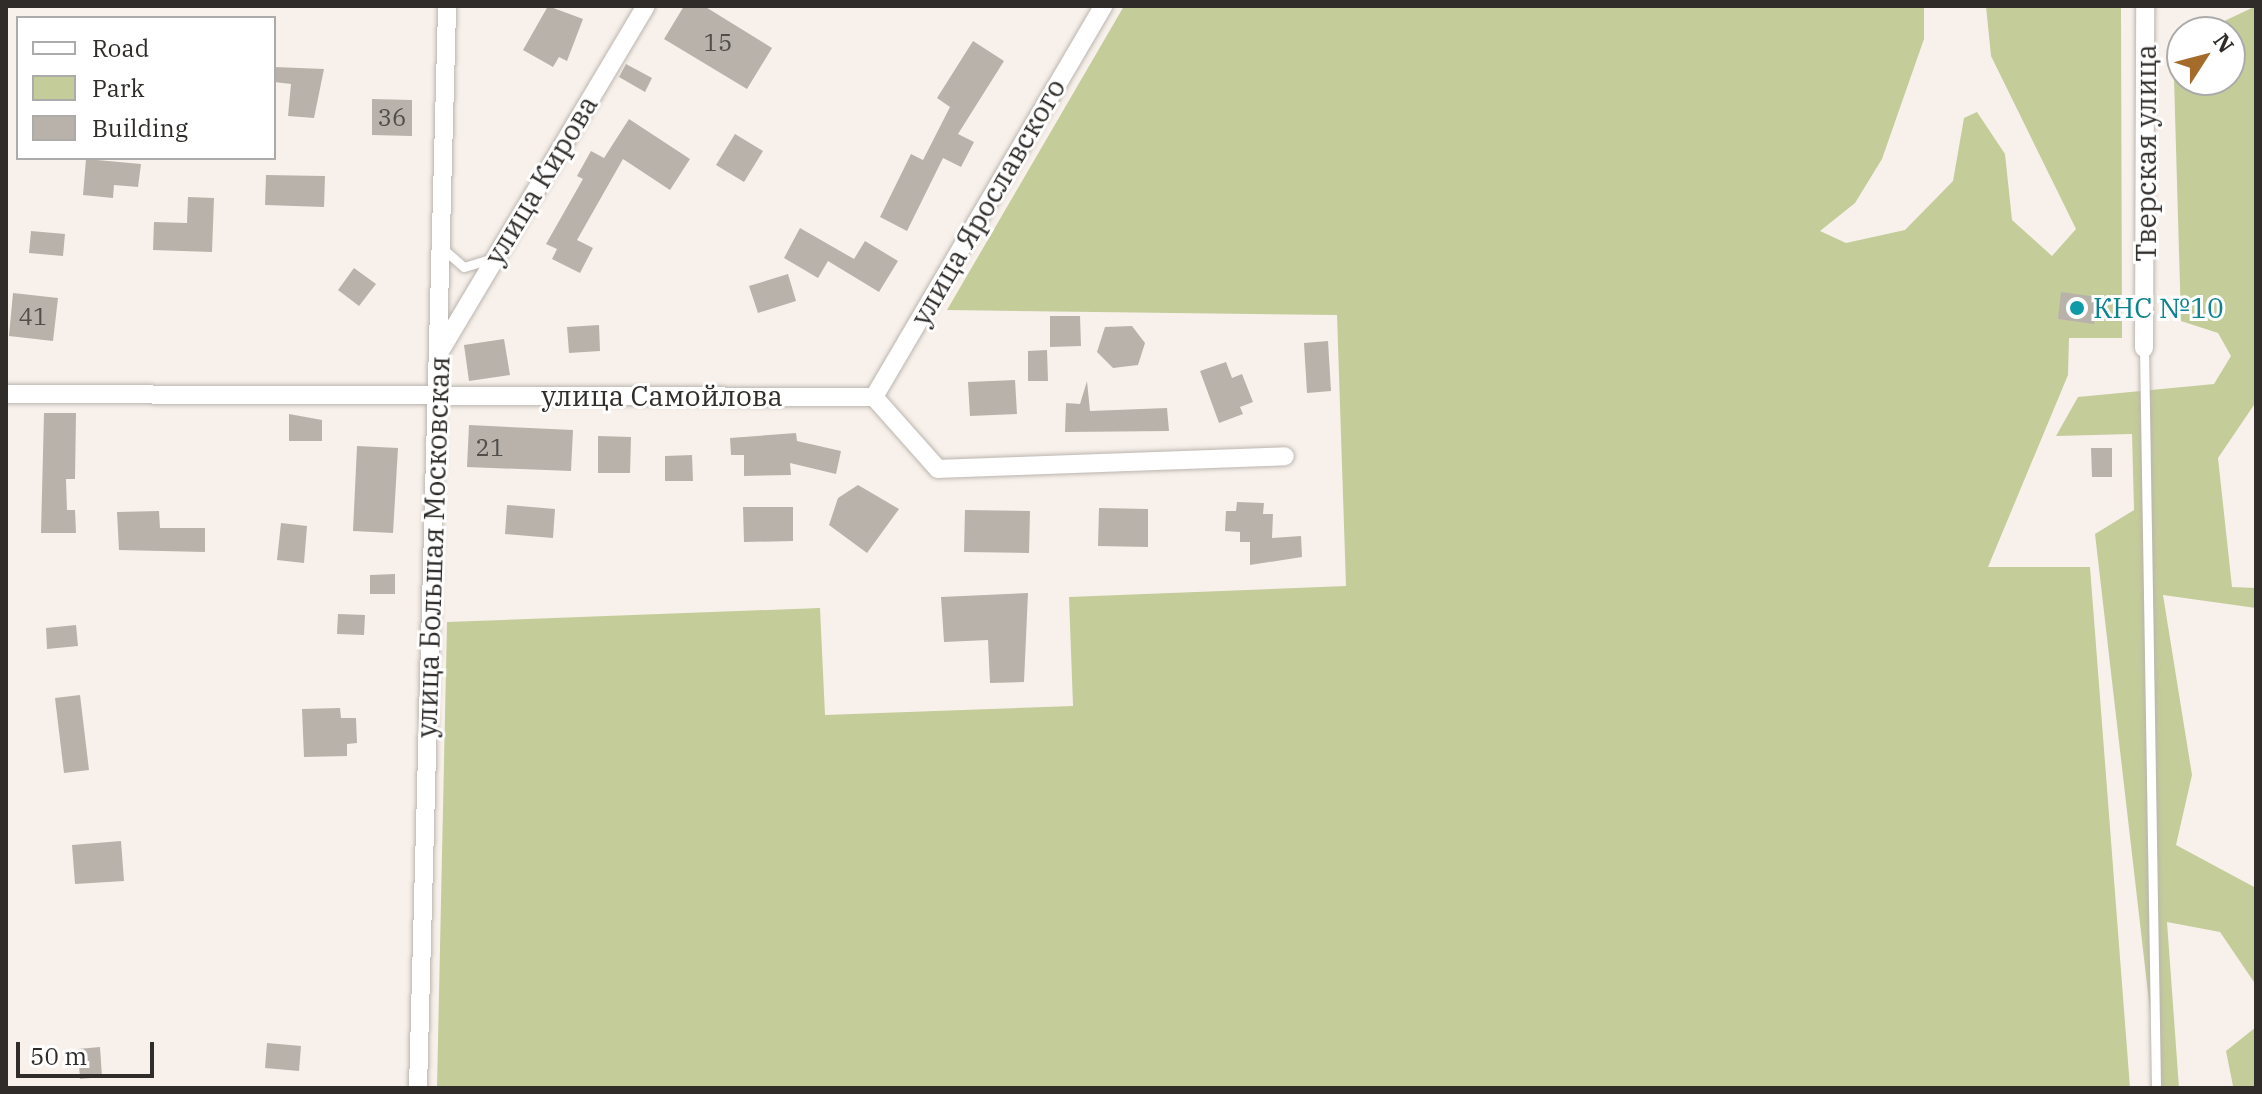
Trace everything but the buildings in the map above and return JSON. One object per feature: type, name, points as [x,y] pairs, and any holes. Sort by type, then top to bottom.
[{"type":"street","name":"улица Большая Московская","points":[[418,1088],[447,6]]},
{"type":"street","name":"улица Кирова","points":[[438,356],[493,258],[646,6]]},
{"type":"street","name":"улица Ярославского","points":[[874,397],[1103,6]]},
{"type":"street","name":"Тверская улица","points":[[2144,348],[2145,6]]},
{"type":"street","name":"улица Самойлова","points":[[6,394],[874,397]]},
{"type":"street","points":[[874,397],[938,469],[1285,456]]},
{"type":"lane","points":[[441,247],[464,267],[493,258]]},
{"type":"lane","points":[[2144,348],[2156,1088]]},
{"type":"green space","points":[[1124,6],[1924,6],[1924,39],[1882,159],[1855,203],[1820,231],[1846,243],[1905,230],[1953,181],[1964,118],[1977,112],[2005,154],[2012,220],[2052,256],[2076,229],[1991,56],[1986,6],[2121,6],[2122,338],[2069,338],[2068,375],[1988,567],[2090,567],[2130,1088],[437,1088],[447,622],[820,608],[825,715],[1073,706],[1069,597],[1346,586],[1337,315],[947,310]]},
{"type":"green space","points":[[2256,6],[2256,402],[2218,458],[2232,587],[2256,588],[2256,608],[2163,595],[2192,775],[2176,845],[2256,888],[2256,985],[2220,932],[2167,922],[2179,1088],[2159,1088],[2095,534],[2134,510],[2132,434],[2056,436],[2078,397],[2214,384],[2231,356],[2218,333],[2181,321],[2175,96],[2246,96],[2246,16],[2235,16]]},
{"type":"green space","points":[[2256,1027],[2256,1088],[2233,1086],[2226,1051]]},
{"type":"place","name":"КНС №10","points":[[2077,308]]}]
